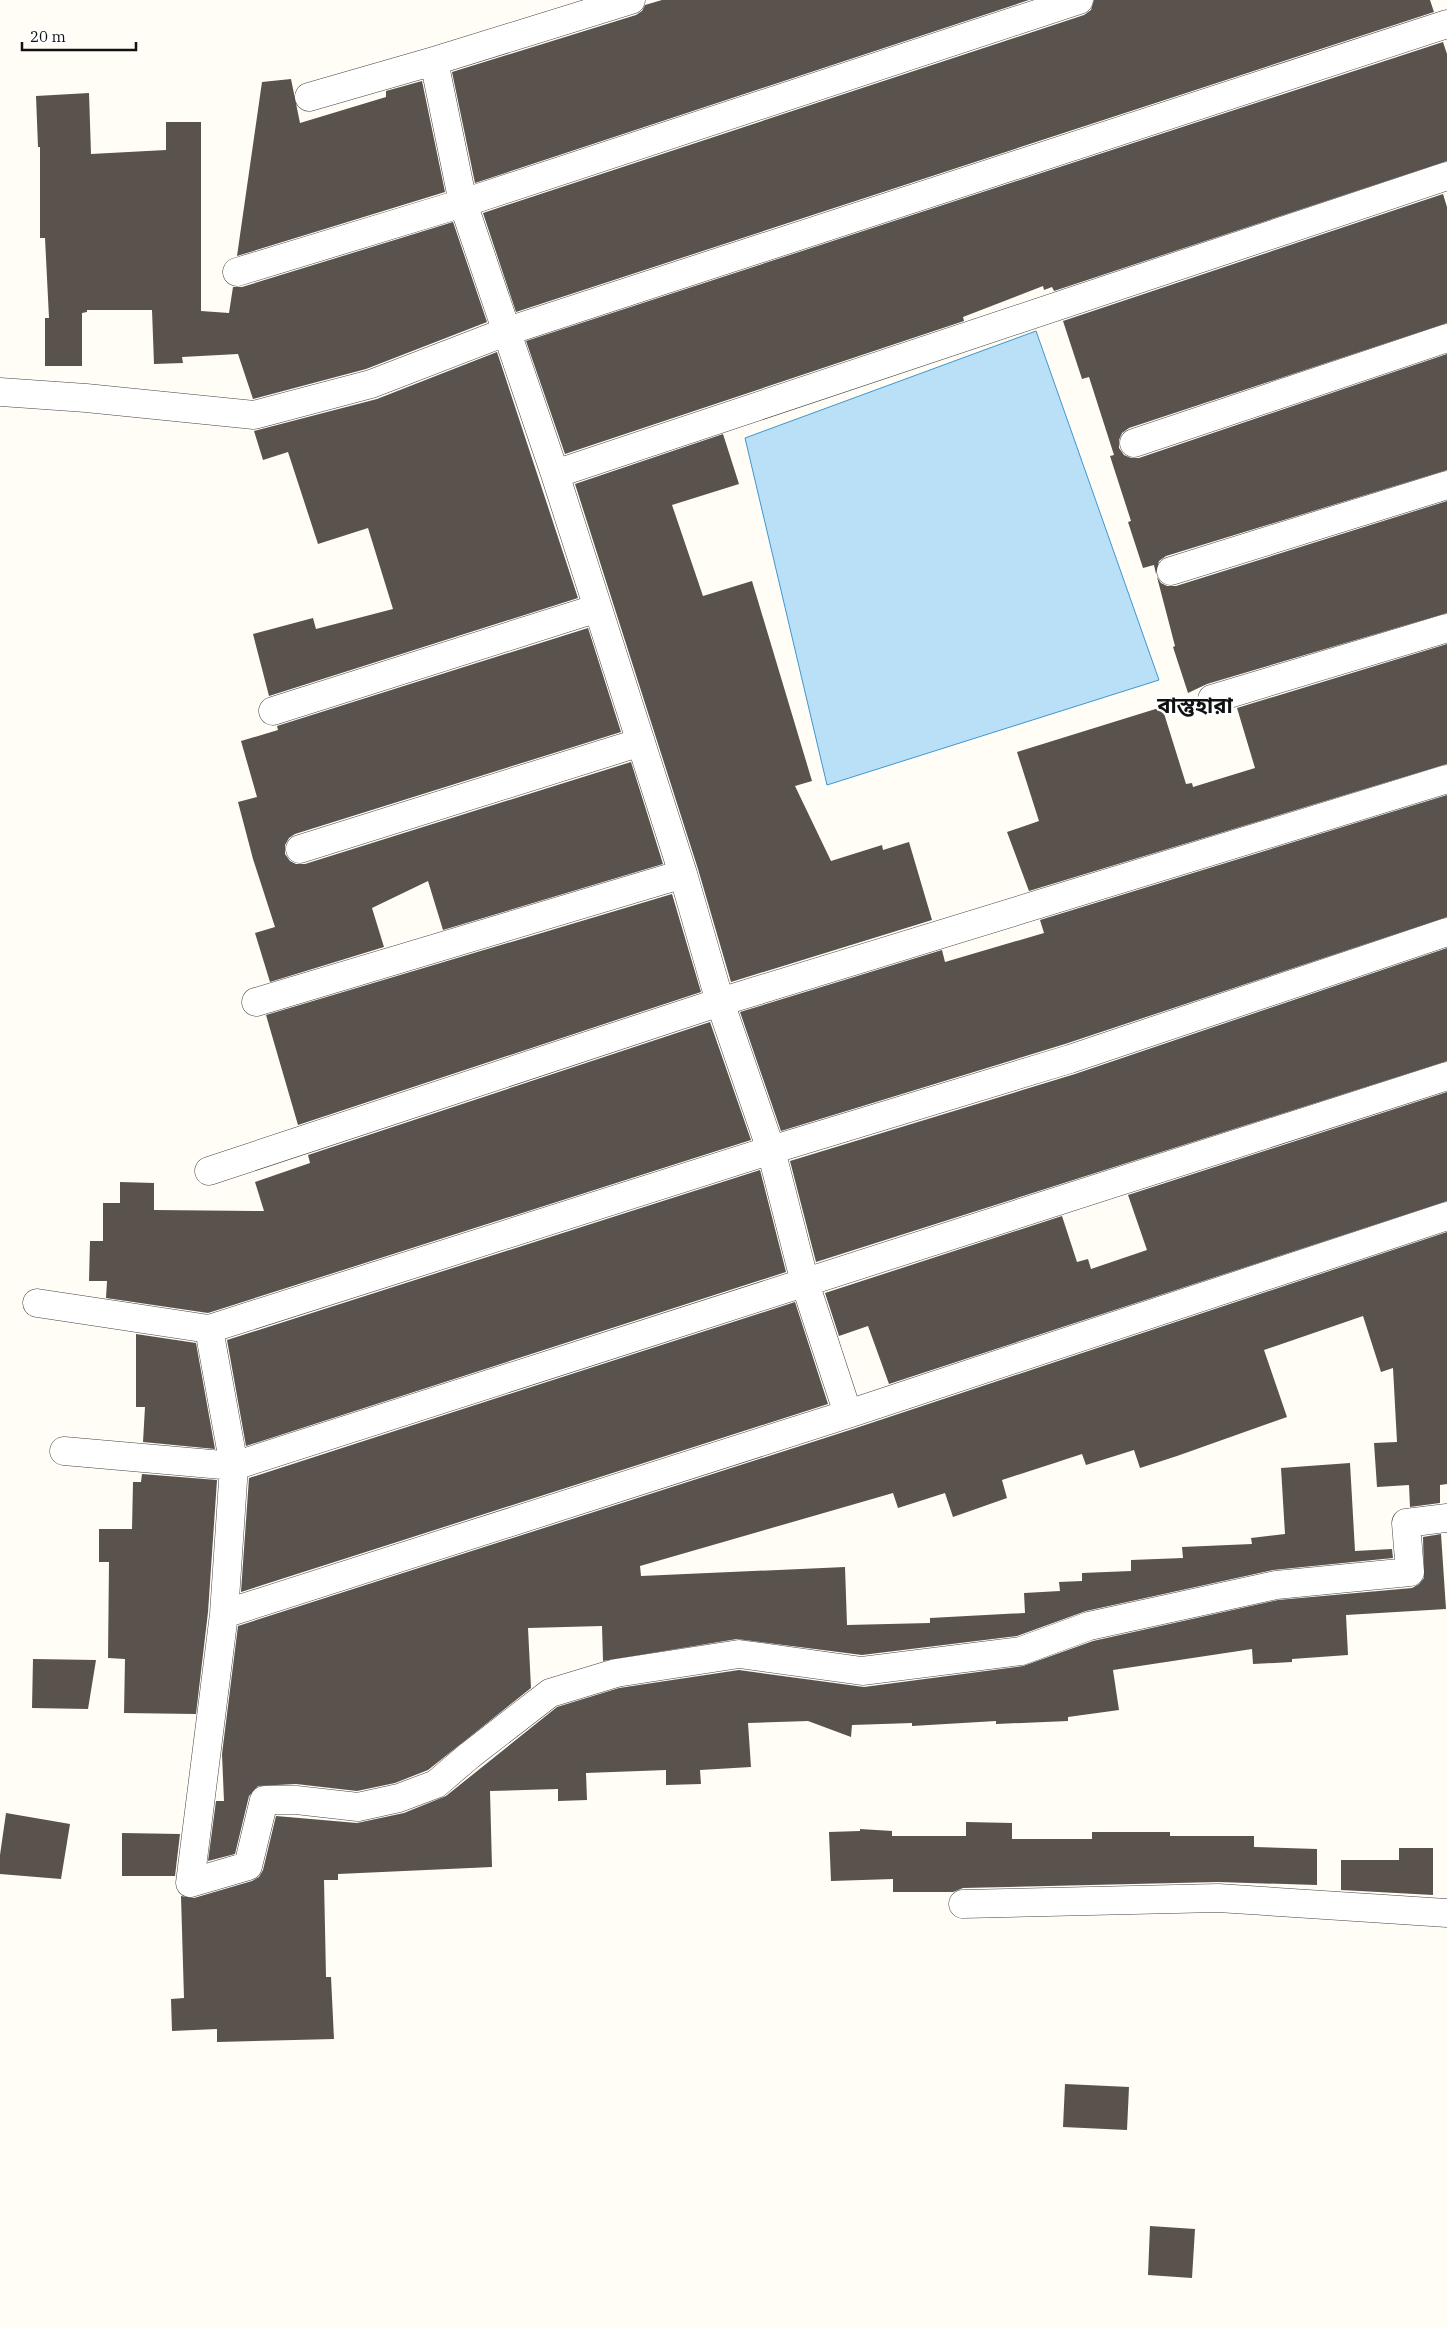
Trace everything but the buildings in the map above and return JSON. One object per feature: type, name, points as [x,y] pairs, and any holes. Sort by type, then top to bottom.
[{"type":"street","points":[[309,97],[434,62],[632,0]]},
{"type":"street","points":[[237,272],[463,203],[1079,0]]},
{"type":"street","points":[[0,392],[86,398],[254,415],[371,384],[508,330],[1447,24]]},
{"type":"street","points":[[434,62],[463,203],[508,330],[555,474],[683,874],[720,1002],[771,1150],[805,1283],[848,1414]]},
{"type":"street","points":[[555,474],[1447,176]]},
{"type":"street","points":[[1134,443],[1447,338]]},
{"type":"street","points":[[1171,571],[1447,485]]},
{"type":"street","points":[[273,711],[598,608]]},
{"type":"street","points":[[1212,699],[1447,628]]},
{"type":"street","points":[[300,848],[641,742]]},
{"type":"street","points":[[209,1171],[720,1002],[1447,779]]},
{"type":"street","points":[[256,1002],[683,874]]},
{"type":"street","points":[[37,1303],[209,1329],[771,1150],[1070,1059],[1447,932]]},
{"type":"street","points":[[64,1451],[234,1466],[1447,1076]]},
{"type":"street","points":[[224,1614],[848,1414],[1447,1216]]},
{"type":"street","points":[[209,1329],[234,1466],[224,1614],[190,1883],[248,1866],[264,1800],[296,1800],[358,1807],[399,1798],[436,1784],[550,1693],[616,1673],[739,1654],[862,1671],[1021,1651],[1089,1626],[1276,1585],[1410,1572],[1406,1523],[1447,1518]]},
{"type":"street","points":[[963,1904],[1218,1898],[1447,1913]]},
{"type":"water","points":[[1036,331],[1159,680],[827,785],[745,438]]},
{"type":"district","name":"বাস্তুহারা","points":[[1195,704]]}]
